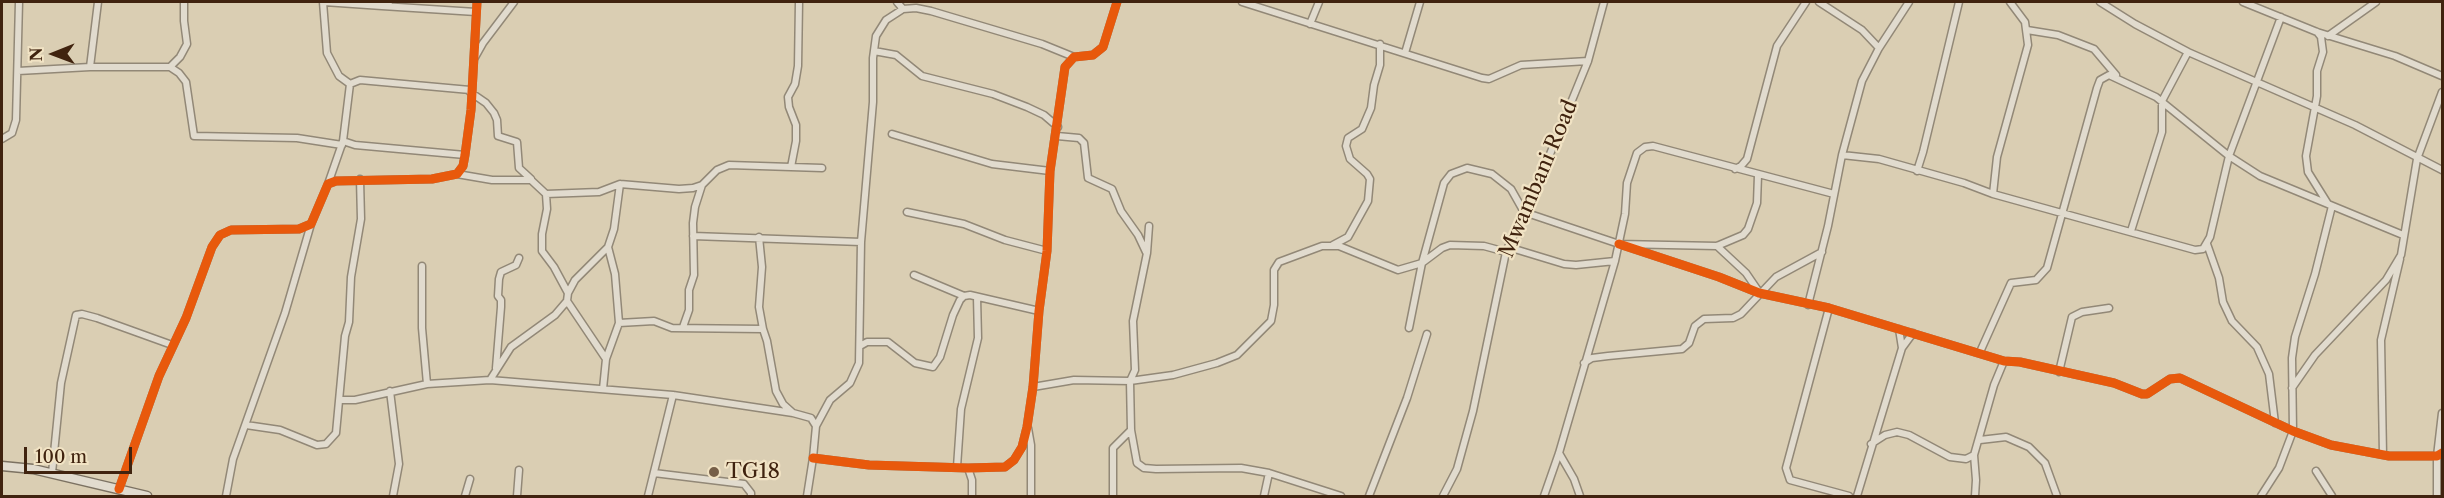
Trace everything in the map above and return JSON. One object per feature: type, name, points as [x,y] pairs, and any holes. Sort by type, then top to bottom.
[{"type":"main road","points":[[2,466],[52,473],[119,489],[131,495],[147,496]]},
{"type":"street","points":[[2,139],[12,133],[16,120],[19,2]]},
{"type":"street","points":[[90,67],[98,2]]},
{"type":"street","points":[[170,67],[180,57],[187,44],[184,2]]},
{"type":"street","points":[[350,84],[339,76],[327,53],[324,2],[476,12]]},
{"type":"street","points":[[382,6],[389,2]]},
{"type":"street","points":[[457,174],[463,166],[471,110],[470,91],[477,2]]},
{"type":"street","points":[[472,62],[483,43],[514,2]]},
{"type":"street","points":[[791,167],[796,141],[796,125],[788,97],[795,84],[798,66],[799,2]]},
{"type":"street","points":[[897,2],[903,9]]},
{"type":"street","points":[[807,496],[816,426],[830,400],[850,383],[859,363],[861,242],[872,122],[874,51],[876,36],[886,20],[903,9],[916,8],[1042,44],[1074,57],[1093,55],[1103,47],[1117,2]]},
{"type":"street","points":[[1242,2],[1489,79],[1521,65],[1587,61]]},
{"type":"street","points":[[1310,24],[1319,2]]},
{"type":"street","points":[[1405,53],[1420,2]]},
{"type":"street","name":"Mwambani Road","points":[[1443,496],[1457,470],[1473,411],[1507,249],[1587,61],[1604,2]]},
{"type":"street","points":[[1734,169],[1741,166],[1747,159],[1777,46],[1806,2]]},
{"type":"street","points":[[1819,2],[1862,30],[1879,48]]},
{"type":"street","points":[[1808,305],[1822,252],[1842,155],[1862,81],[1879,48],[1909,2]]},
{"type":"street","points":[[1917,171],[1959,2]]},
{"type":"street","points":[[1993,194],[1997,157],[2028,45],[2027,30],[2020,13],[2010,2]]},
{"type":"street","points":[[2100,2],[2135,24],[2188,52],[2355,125],[2442,170]]},
{"type":"street","points":[[2242,2],[2317,32],[2395,56],[2442,75]]},
{"type":"street","points":[[2328,36],[2376,2]]},
{"type":"street","points":[[1842,155],[1879,159],[2062,214],[2195,250],[2203,249],[2207,244],[2229,156],[2282,17]]},
{"type":"street","points":[[2027,30],[2058,35],[2094,49],[2118,78]]},
{"type":"street","points":[[2261,496],[2279,468],[2293,431],[2292,358],[2295,337],[2315,274],[2330,205],[2308,172],[2306,156],[2317,96],[2317,71],[2323,52],[2321,37],[2317,32]]},
{"type":"street","points":[[1033,387],[1074,380],[1130,381],[1173,375],[1237,355],[1271,321],[1274,305],[1274,270],[1279,262],[1293,255],[1332,245],[1348,237],[1368,201],[1370,180],[1367,174],[1350,159],[1346,146],[1348,138],[1362,129],[1371,108],[1380,65],[1380,44]]},
{"type":"street","points":[[874,51],[896,55],[922,76],[993,94],[1027,107],[1044,115],[1058,127]]},
{"type":"street","points":[[2131,231],[2162,132],[2162,101],[2188,52]]},
{"type":"street","points":[[813,458],[869,465],[968,468],[1005,467],[1014,460],[1022,447],[1033,387],[1039,311],[1047,251],[1050,171],[1065,67],[1074,57]]},
{"type":"street","points":[[18,71],[90,67],[170,67],[186,82],[194,136],[297,138],[465,155]]},
{"type":"street","points":[[1980,352],[2010,283],[2036,280],[2047,268],[2100,80],[2109,75],[2162,101],[2229,156],[2260,176],[2403,235]]},
{"type":"street","points":[[350,84],[360,80],[470,91],[486,103],[494,112],[497,120],[498,136],[517,142],[519,168],[546,194],[547,209],[542,234],[542,251],[568,293]]},
{"type":"street","points":[[226,496],[233,459],[285,313],[311,224],[343,143],[350,84]]},
{"type":"street","points":[[2383,455],[2380,340],[2401,255],[2418,159],[2442,92]]},
{"type":"street","points":[[892,134],[992,164],[1050,171]]},
{"type":"street","points":[[1056,136],[1079,138],[1084,143],[1088,178],[1112,189],[1121,211],[1138,235],[1147,253]]},
{"type":"street","points":[[1544,496],[1559,453],[1615,261],[1631,167],[1637,153],[1645,147],[1653,146],[1834,194]]},
{"type":"street","points":[[683,327],[689,310],[689,290],[694,275],[695,207],[702,185],[717,170],[729,165],[822,168]]},
{"type":"street","points":[[1409,328],[1422,264],[1444,183],[1451,174],[1467,168],[1492,174],[1511,189],[1524,212],[1719,277],[1759,293],[1829,308],[2004,361],[2020,362],[2114,383],[2147,394],[2170,379],[2180,378],[2293,431],[2331,445],[2383,455],[2440,455]]},
{"type":"street","points":[[328,184],[360,179],[375,181],[432,179],[457,174],[492,180],[531,180]]},
{"type":"street","points":[[1619,244],[1717,246],[1743,236],[1757,204],[1758,175]]},
{"type":"street","points":[[246,425],[280,430],[317,445],[326,444],[336,432],[345,336],[349,322],[351,277],[361,219],[360,179]]},
{"type":"street","points":[[546,194],[599,192],[620,184],[679,189],[702,185]]},
{"type":"street","points":[[490,380],[511,347],[555,315],[567,301],[568,293],[575,280],[608,247],[614,229],[620,184]]},
{"type":"street","points":[[907,212],[964,224],[1005,240],[1047,251]]},
{"type":"street","points":[[119,489],[140,426],[172,345],[186,318],[212,247],[220,236],[231,230],[299,229],[311,224]]},
{"type":"street","points":[[1149,226],[1147,253],[1133,321],[1135,370],[1130,381],[1131,429],[1137,463],[1144,468],[1241,468],[1269,473],[1341,496]]},
{"type":"street","points":[[693,236],[861,242]]},
{"type":"street","points":[[759,237],[762,267],[759,307],[763,329],[776,391],[783,404],[793,413]]},
{"type":"street","points":[[2207,244],[2227,311],[2232,321],[2257,348],[2269,374],[2275,423]]},
{"type":"street","points":[[1332,245],[1393,269],[1406,269],[1422,264],[1450,245],[1507,249],[1564,264],[1615,261]]},
{"type":"street","points":[[1717,246],[1746,273],[1759,293]]},
{"type":"street","points":[[603,389],[606,360],[619,322],[615,274],[608,247]]},
{"type":"street","points":[[1584,363],[1592,358],[1682,350],[1689,343],[1692,331],[1700,322],[1732,318],[1741,314],[1776,277],[1822,252]]},
{"type":"street","points":[[2292,388],[2315,355],[2386,280],[2401,255]]},
{"type":"street","points":[[496,372],[501,307],[501,300],[498,296],[499,279],[501,272],[516,265],[519,258]]},
{"type":"street","points":[[422,266],[422,328],[427,384]]},
{"type":"street","points":[[914,275],[964,296],[1039,311]]},
{"type":"street","points":[[860,346],[867,342],[888,342],[915,363],[933,367],[940,357],[953,315],[964,296]]},
{"type":"street","points":[[957,467],[961,410],[978,338],[977,297]]},
{"type":"street","points":[[567,301],[606,360]]},
{"type":"street","points":[[1829,308],[1786,475],[1794,482],[1849,496]]},
{"type":"street","points":[[2059,372],[2072,317],[2082,312],[2109,308]]},
{"type":"street","points":[[52,473],[61,383],[76,315],[82,314],[97,318],[172,345]]},
{"type":"street","points":[[619,322],[654,321],[672,328],[763,329]]},
{"type":"street","points":[[1899,329],[1902,348]]},
{"type":"street","points":[[1857,496],[1902,348],[1913,333]]},
{"type":"street","points":[[1369,496],[1407,398],[1427,334]]},
{"type":"street","points":[[1975,496],[1974,455],[1989,401],[2004,361]]},
{"type":"street","points":[[340,400],[355,400],[427,384],[490,380],[673,395],[793,413],[811,418],[816,426]]},
{"type":"street","points":[[390,391],[399,464],[393,496]]},
{"type":"street","points":[[648,496],[673,395]]},
{"type":"street","points":[[2437,496],[2442,413]]},
{"type":"street","points":[[1027,427],[1031,445],[1031,496]]},
{"type":"street","points":[[1113,496],[1113,448],[1131,429]]},
{"type":"street","points":[[1871,444],[1885,435],[1897,432],[1909,435],[1950,457],[1966,459],[1974,455]]},
{"type":"street","points":[[1980,440],[2006,438],[2029,447],[2045,463],[2057,496]]},
{"type":"street","points":[[1559,453],[1574,479],[1580,496]]},
{"type":"street","points":[[968,468],[972,480],[972,496]]},
{"type":"street","points":[[516,496],[519,470]]},
{"type":"street","points":[[2316,471],[2332,496]]},
{"type":"street","points":[[654,473],[744,484],[751,496]]},
{"type":"street","points":[[1264,496],[1269,473]]},
{"type":"street","points":[[465,496],[470,479]]},
{"type":"cycle path","points":[[119,489],[159,376],[186,318],[212,247],[220,235],[231,230],[299,229],[311,224],[328,184],[336,181],[432,179],[457,174],[463,166],[471,110],[477,2]]},
{"type":"cycle path","points":[[813,458],[869,465],[968,468],[1005,467],[1014,460],[1022,447],[1033,387],[1039,311],[1047,251],[1050,171],[1065,67],[1074,57],[1093,55],[1103,47],[1117,2]]},
{"type":"cycle path","points":[[1619,244],[1719,277],[1759,293],[1829,308],[2004,361],[2020,362],[2114,383],[2142,394],[2147,394],[2170,379],[2180,378],[2293,431],[2331,445],[2389,456],[2437,456],[2442,453]]},
{"type":"place","name":"TG18","points":[[714,472]]}]
